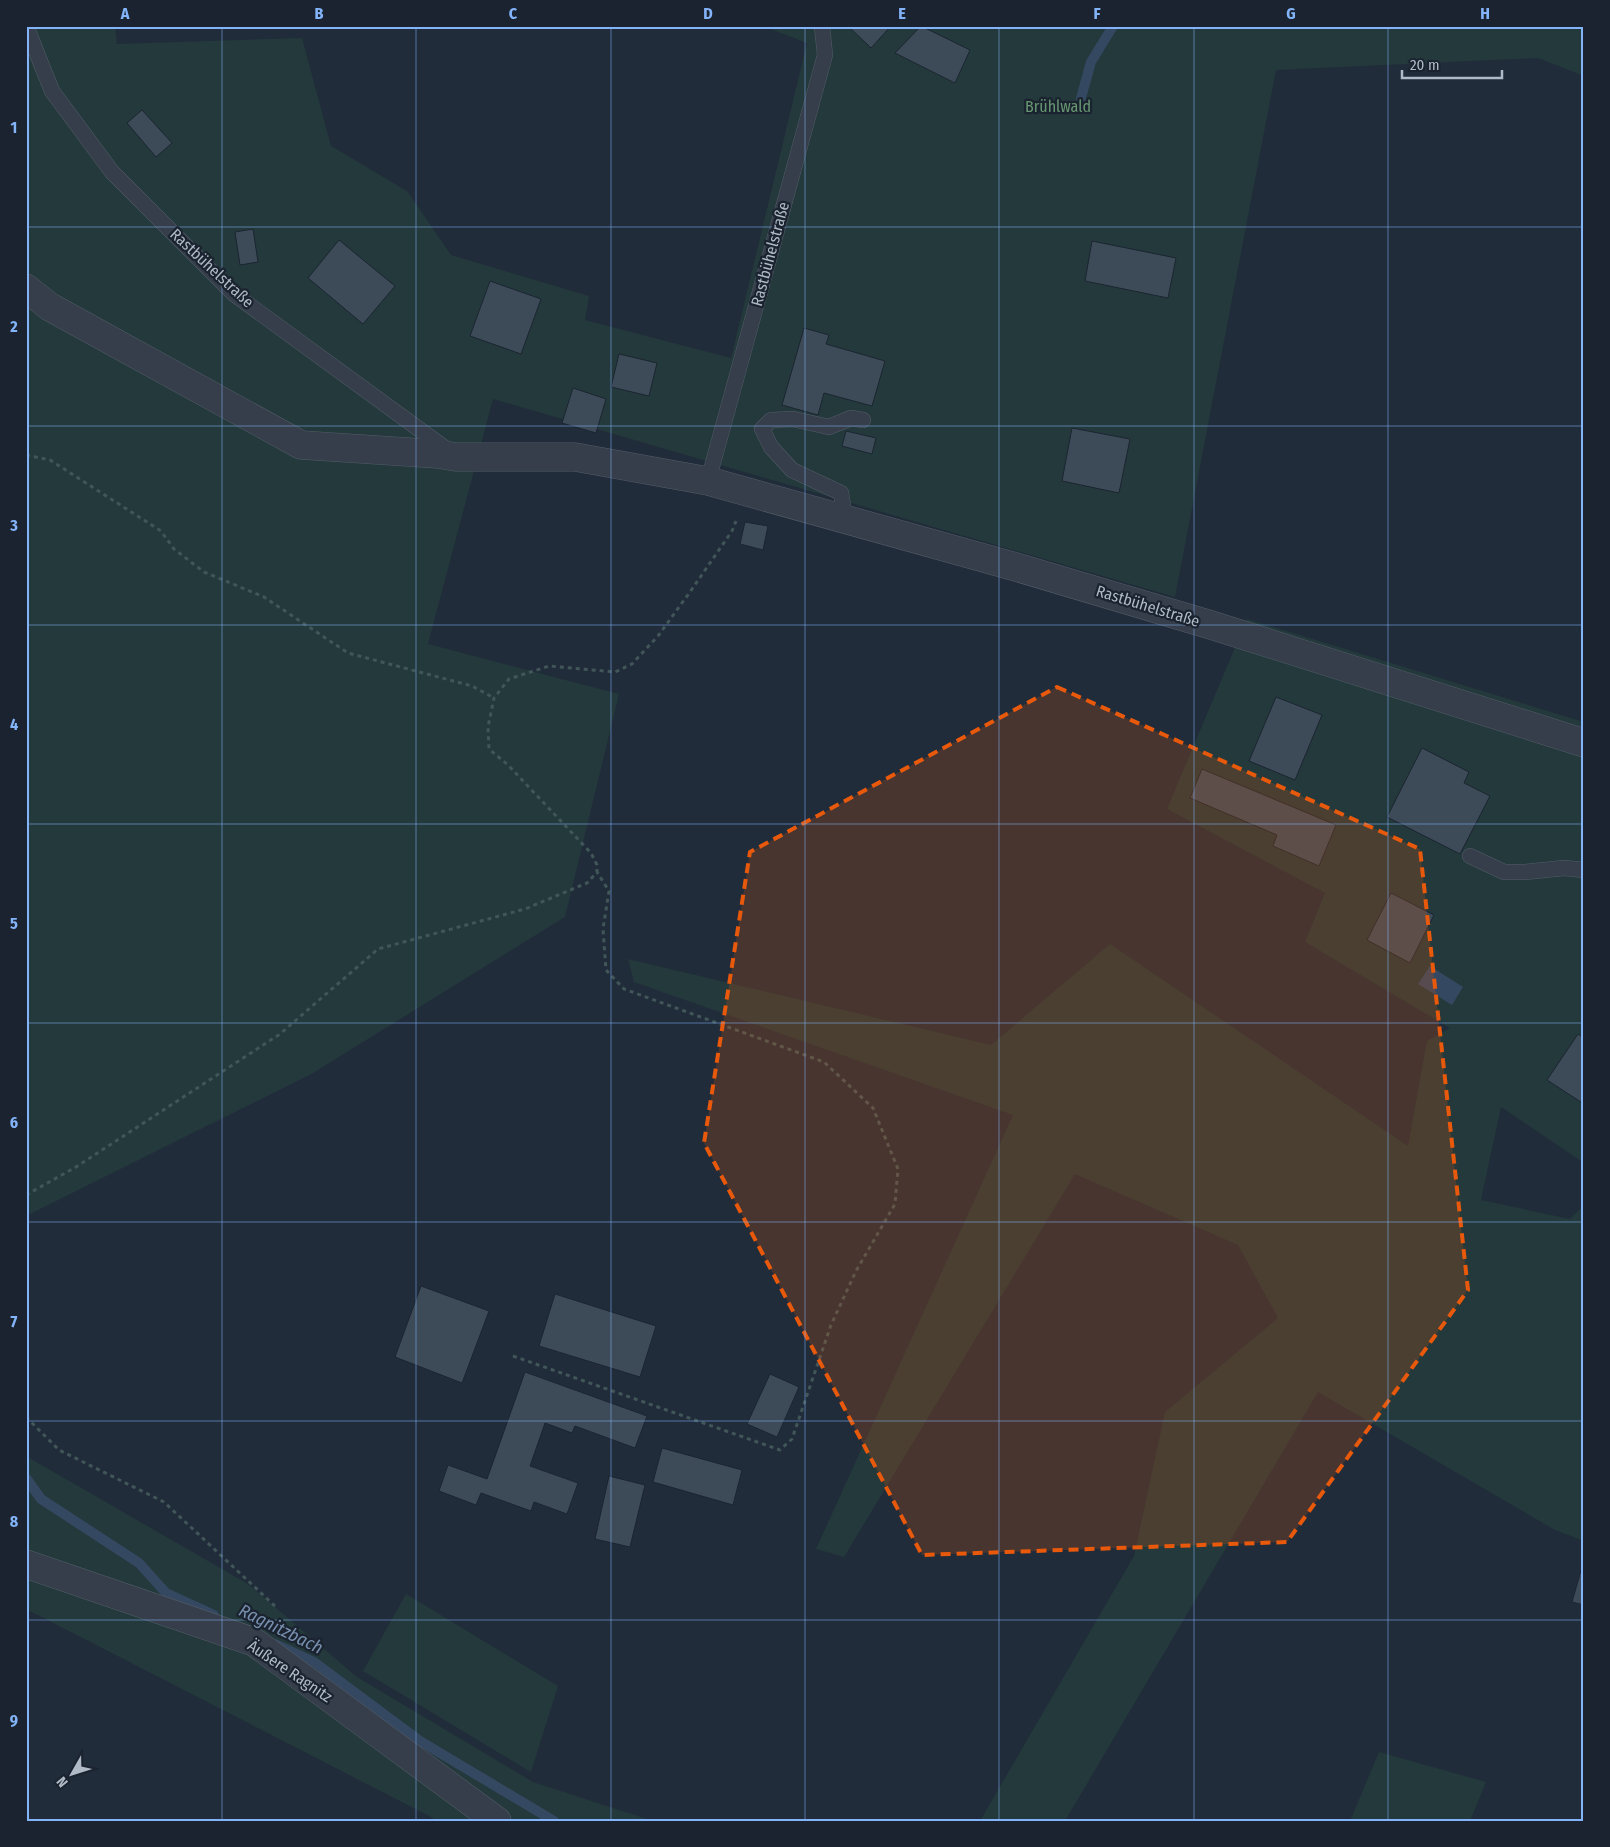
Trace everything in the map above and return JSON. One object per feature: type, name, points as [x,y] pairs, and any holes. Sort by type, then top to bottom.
[{"type":"street","name":"Rastbühelstraße","points":[[26,288],[50,307],[301,445],[438,454],[456,457],[575,457],[708,481],[1016,567],[1211,625],[1584,743]]},
{"type":"street","name":"Äußere Ragnitz","points":[[26,1564],[254,1642],[497,1821]]},
{"type":"lane","name":"Rastbühelstraße","points":[[26,26],[52,91],[112,172],[234,294],[456,457]]},
{"type":"lane","name":"Rastbühelstraße","points":[[708,481],[824,54],[822,26]]},
{"type":"lane","points":[[844,519],[842,493],[792,470],[771,447],[762,429],[771,420],[793,420],[829,427],[851,418],[863,420]]},
{"type":"lane","points":[[1470,856],[1504,872],[1564,868],[1584,870]]},
{"type":"path","points":[[26,455],[50,460],[161,531],[174,549],[204,572],[264,598],[348,653],[472,686],[494,698]]},
{"type":"path","points":[[513,1356],[780,1450],[792,1440],[831,1326],[856,1270],[895,1204],[898,1169],[873,1108],[824,1062],[624,989],[606,970],[603,929],[608,891],[597,872],[597,865],[591,854],[508,765],[489,749],[488,727],[494,698],[509,679],[549,666],[616,672],[632,664],[658,636],[732,531],[747,492]]},
{"type":"path","points":[[26,1195],[76,1167],[280,1034],[378,949],[525,909],[587,883],[597,872]]},
{"type":"path","points":[[26,1417],[59,1450],[164,1502],[276,1607]]},
{"type":"highlighted area","points":[[1057,687],[1420,849],[1468,1290],[1287,1542],[922,1555],[704,1143],[750,852]]},
{"type":"green space","name":"Brühlwald","points":[[26,26],[115,26],[117,44],[302,38],[331,146],[407,191],[451,255],[589,296],[585,320],[731,358],[807,43],[763,26],[1584,26],[1584,76],[1538,58],[1276,70],[1175,597],[493,399],[428,644],[619,694],[565,917],[313,1073],[26,1216]]},
{"type":"green space","points":[[1247,619],[1584,722],[1584,1163],[1501,1107],[1481,1200],[1570,1219],[1584,1205],[1584,1541],[1555,1530],[1318,1392],[1065,1821],[980,1821],[1134,1556],[1165,1412],[1278,1318],[1238,1245],[1075,1174],[844,1557],[816,1549],[1013,1115],[634,982],[628,959],[991,1045],[1110,944],[1408,1146],[1427,1041],[1450,1028],[1305,942],[1325,893],[1167,809]]},
{"type":"green space","points":[[26,1456],[248,1584],[357,1677],[533,1782],[653,1821],[432,1821],[433,1818],[26,1609]]},
{"type":"green space","points":[[406,1594],[558,1686],[531,1772],[363,1671]]},
{"type":"green space","points":[[1379,1752],[1486,1782],[1470,1821],[1350,1821]]},
{"type":"water","points":[[1430,966],[1463,987],[1452,1005],[1418,984]]},
{"type":"building","points":[[848,26],[891,26],[871,48]]},
{"type":"building","points":[[921,26],[970,50],[955,83],[895,53]]},
{"type":"building","points":[[142,110],[172,143],[156,157],[127,123]]},
{"type":"building","points":[[253,229],[258,262],[240,265],[235,232]]},
{"type":"building","points":[[339,240],[395,286],[363,324],[308,278]]},
{"type":"building","points":[[1092,241],[1176,258],[1168,298],[1085,281]]},
{"type":"building","points":[[490,281],[541,299],[521,354],[470,336]]},
{"type":"building","points":[[804,328],[829,335],[826,344],[885,361],[872,406],[824,393],[818,415],[782,405]]},
{"type":"building","points":[[619,354],[657,363],[649,396],[611,387]]},
{"type":"building","points":[[573,388],[606,399],[596,433],[562,423]]},
{"type":"building","points":[[1072,428],[1130,439],[1119,493],[1062,481]]},
{"type":"building","points":[[846,431],[876,438],[872,454],[842,446]]},
{"type":"building","points":[[745,522],[768,526],[763,550],[740,544]]},
{"type":"building","points":[[1276,697],[1322,715],[1295,780],[1249,761]]},
{"type":"building","points":[[1422,748],[1469,772],[1464,783],[1490,796],[1460,854],[1387,817]]},
{"type":"building","points":[[1202,769],[1336,825],[1319,866],[1273,846],[1277,835],[1190,798]]},
{"type":"building","points":[[1391,893],[1434,915],[1410,963],[1367,940]]},
{"type":"building","points":[[1578,1034],[1584,1038],[1584,1104],[1547,1080]]},
{"type":"building","points":[[421,1286],[489,1311],[462,1383],[395,1357]]},
{"type":"building","points":[[555,1294],[656,1326],[640,1377],[539,1346]]},
{"type":"building","points":[[525,1372],[647,1416],[635,1448],[575,1426],[572,1433],[545,1423],[530,1466],[578,1483],[567,1514],[534,1502],[531,1511],[481,1493],[476,1505],[439,1491],[448,1465],[487,1479]]},
{"type":"building","points":[[770,1374],[799,1387],[777,1437],[747,1424]]},
{"type":"building","points":[[662,1448],[742,1470],[733,1505],[653,1482]]},
{"type":"building","points":[[609,1476],[645,1485],[630,1547],[595,1539]]},
{"type":"building","points":[[1584,1560],[1584,1605],[1572,1602]]},
{"type":"waterway","points":[[1081,98],[1091,62],[1113,26]]},
{"type":"waterway","name":"Ragnitzbach","points":[[26,1478],[41,1499],[139,1563],[166,1593],[214,1615]]},
{"type":"waterway","name":"Ragnitzbach","points":[[275,1644],[314,1662],[420,1741],[554,1821]]}]
